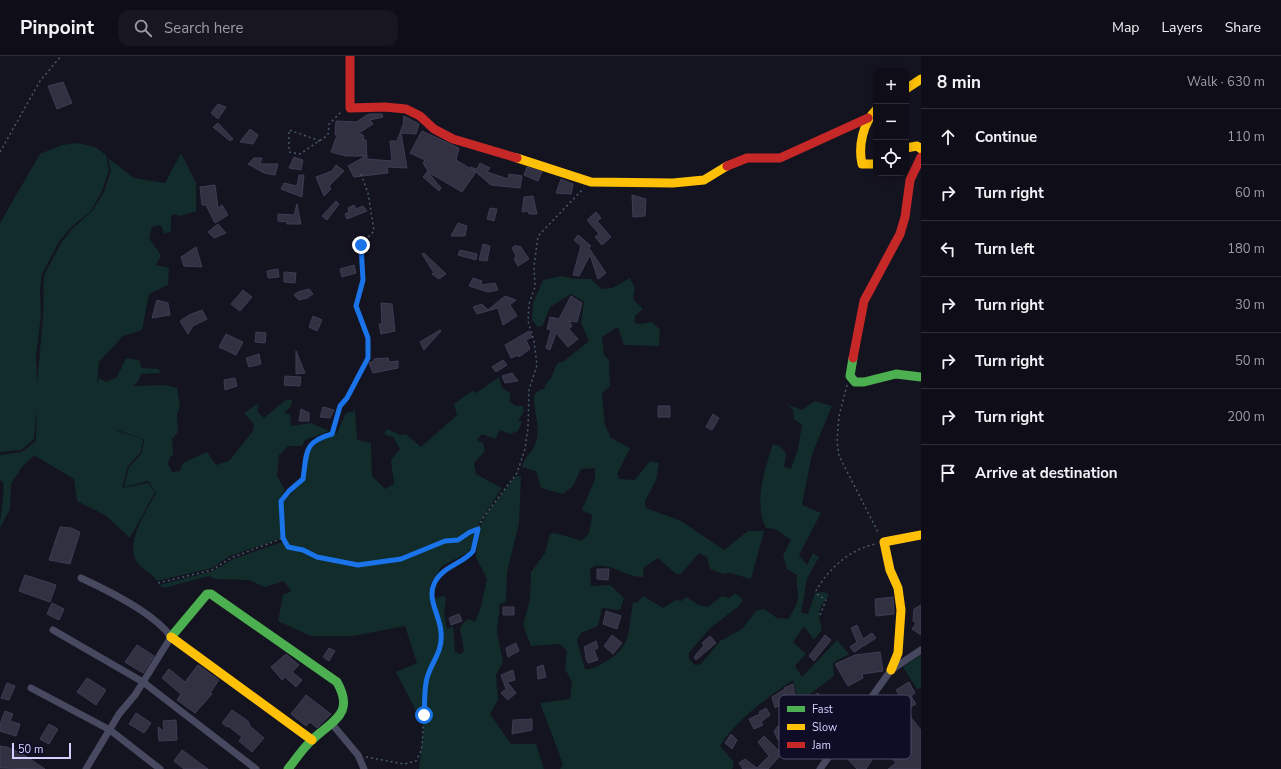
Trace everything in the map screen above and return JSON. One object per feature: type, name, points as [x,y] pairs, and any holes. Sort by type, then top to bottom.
[{"type":"street","points":[[350,56],[350,108],[385,107],[406,109],[420,116],[434,129],[453,139],[540,164],[591,182],[674,183],[704,180],[732,163],[747,158],[780,158],[868,118],[873,113]]},
{"type":"street","points":[[909,87],[921,79]]},
{"type":"street","points":[[868,118],[859,156],[862,164],[868,166],[873,165]]},
{"type":"street","points":[[909,147],[917,146],[921,149]]},
{"type":"street","points":[[921,156],[910,180],[905,217],[900,234],[864,301],[850,376],[855,382],[864,382],[896,374],[921,377]]},
{"type":"street","points":[[873,695],[891,670],[898,653],[900,610],[898,588],[890,570],[884,542],[921,535]]},
{"type":"street","points":[[81,578],[113,592],[132,604],[167,630],[171,637],[312,740]]},
{"type":"street","points":[[86,769],[119,714],[135,695],[171,637],[207,594],[211,594],[337,682],[342,691],[345,704],[332,724],[312,740],[290,768]]},
{"type":"street","points":[[53,630],[143,682],[256,769]]},
{"type":"street","points":[[891,670],[921,650]]},
{"type":"street","points":[[31,688],[110,730],[160,769]]},
{"type":"street","points":[[332,724],[358,755],[364,769]]},
{"type":"street","points":[[820,769],[827,759]]},
{"type":"path","points":[[0,152],[40,81],[61,56]]},
{"type":"path","points":[[320,141],[289,130],[289,152],[300,154],[328,136],[329,124],[341,111],[350,108]]},
{"type":"path","points":[[361,174],[368,192],[374,230],[361,245],[363,280],[356,306],[368,338],[368,358],[347,398],[340,406],[332,434],[318,438],[306,451],[303,479],[289,491],[281,501],[283,538],[288,547],[303,550],[317,557],[358,565],[401,559],[445,541],[458,540],[470,532],[478,529]]},
{"type":"path","points":[[358,755],[404,764],[412,763],[419,757],[422,746],[426,683],[440,651],[441,641],[441,632],[432,596],[432,589],[436,580],[442,573],[473,551],[478,529],[488,509],[516,473],[525,450],[528,428],[529,390],[536,365],[534,341],[528,321],[534,287],[534,260],[538,236],[591,182]]},
{"type":"path","points":[[820,615],[826,600],[817,594],[816,591],[835,565],[868,546],[884,542],[839,456],[837,441],[839,416],[850,376]]},
{"type":"path","points":[[158,583],[212,570],[231,558],[283,538]]},
{"type":"green space","points":[[78,143],[95,147],[106,155],[109,170],[102,191],[91,211],[69,229],[59,242],[42,274],[40,289],[41,315],[36,355],[37,383],[43,317],[44,275],[61,243],[71,230],[93,210],[104,192],[111,171],[108,158],[134,178],[165,183],[181,153],[196,183],[196,211],[181,216],[173,214],[171,216],[171,231],[164,234],[161,225],[152,227],[149,238],[161,255],[156,265],[169,268],[168,285],[149,294],[142,330],[123,336],[99,362],[97,386],[99,378],[106,382],[117,377],[126,358],[139,360],[142,368],[158,369],[161,373],[141,374],[139,380],[133,386],[165,385],[177,388],[180,406],[177,414],[178,432],[172,439],[173,455],[170,457],[168,464],[172,472],[180,471],[183,463],[207,452],[216,465],[229,461],[253,431],[254,424],[244,413],[259,403],[257,411],[264,418],[287,399],[292,400],[291,406],[284,413],[290,414],[291,426],[311,423],[329,431],[305,440],[302,446],[288,446],[279,455],[277,476],[285,490],[279,500],[282,538],[230,556],[212,568],[157,581],[137,562],[133,546],[135,536],[138,527],[156,493],[148,481],[124,487],[129,467],[142,453],[144,439],[117,430],[114,418],[117,431],[143,439],[141,452],[128,466],[122,488],[148,483],[155,492],[130,538],[105,515],[77,501],[74,479],[34,455],[22,467],[11,484],[10,509],[0,528],[3,482],[0,480],[0,455],[22,452],[36,441],[37,407],[34,439],[21,450],[0,452],[0,223],[40,154],[62,145]]},
{"type":"green space","points":[[561,276],[576,279],[591,279],[602,289],[612,288],[630,278],[635,288],[633,299],[643,309],[635,316],[635,323],[640,324],[652,322],[660,330],[659,346],[624,345],[618,327],[602,337],[604,355],[609,360],[610,386],[602,393],[605,425],[611,438],[630,448],[617,474],[620,479],[635,480],[650,461],[659,463],[656,480],[645,501],[646,508],[681,521],[724,550],[748,531],[764,531],[751,579],[730,573],[723,574],[710,569],[707,557],[699,553],[681,574],[676,574],[658,558],[644,567],[643,577],[630,575],[608,567],[594,566],[590,569],[591,586],[610,585],[624,598],[620,610],[602,608],[598,626],[581,633],[577,640],[585,669],[591,669],[598,666],[614,656],[620,650],[627,637],[633,602],[637,603],[643,596],[663,608],[676,600],[681,601],[686,597],[699,605],[708,607],[722,596],[729,598],[735,593],[743,599],[739,606],[709,629],[689,653],[689,659],[695,665],[701,664],[720,641],[742,629],[756,611],[764,609],[777,618],[788,619],[793,612],[798,598],[796,581],[797,575],[787,569],[783,556],[791,540],[775,529],[766,528],[762,518],[760,497],[764,475],[773,444],[780,446],[786,454],[784,467],[791,469],[798,449],[802,425],[794,419],[793,409],[785,404],[802,410],[815,401],[832,406],[812,454],[802,505],[821,513],[799,555],[807,565],[813,553],[819,557],[807,579],[801,612],[808,614],[815,593],[825,592],[829,595],[821,607],[819,615],[822,630],[814,640],[804,626],[793,642],[806,654],[795,666],[802,677],[837,640],[849,654],[833,663],[834,676],[809,695],[796,695],[793,680],[744,718],[720,746],[734,762],[732,769],[560,769],[563,764],[540,703],[570,699],[572,682],[565,669],[567,651],[560,644],[531,646],[523,625],[530,599],[531,572],[545,553],[550,534],[555,533],[582,541],[589,533],[592,515],[582,510],[595,479],[595,468],[581,469],[573,486],[563,494],[541,488],[536,471],[522,467],[535,446],[538,430],[534,395],[541,389],[544,389],[559,362],[563,362],[589,341],[581,323],[584,302],[571,294],[550,307],[543,325],[538,327],[532,320],[533,303],[543,280]]},
{"type":"green space","points":[[499,377],[502,388],[510,393],[510,402],[516,406],[523,406],[524,412],[518,420],[522,422],[518,431],[510,434],[500,430],[495,439],[482,434],[477,440],[483,443],[485,451],[474,463],[476,474],[502,488],[477,527],[457,539],[445,539],[401,557],[358,563],[317,555],[289,546],[285,538],[283,502],[304,480],[308,452],[320,441],[337,433],[346,413],[355,411],[357,440],[371,443],[372,476],[385,489],[394,484],[391,460],[400,449],[393,437],[384,434],[387,429],[401,435],[406,434],[421,447],[457,415],[454,404],[472,391],[476,393]]},
{"type":"green space","points":[[516,476],[521,476],[519,523],[507,572],[506,602],[500,604],[497,632],[503,662],[496,675],[498,700],[490,714],[511,744],[536,744],[544,769],[419,769],[424,726],[396,672],[417,663],[405,626],[353,636],[311,636],[278,621],[283,595],[291,591],[284,581],[265,587],[249,580],[215,579],[209,576],[164,588],[159,585],[213,571],[233,559],[282,542],[287,548],[302,552],[316,559],[359,566],[403,560],[446,542],[459,541],[476,531],[473,546],[467,553],[442,566],[430,584],[430,599],[444,596],[446,599],[444,612],[447,629],[453,626],[455,652],[461,654],[464,651],[460,628],[464,622],[469,619],[475,622],[480,610],[487,579],[476,557],[479,529],[487,513]]},
{"type":"green space","points":[[921,655],[921,688],[917,689],[903,667]]},
{"type":"building","points":[[63,82],[72,103],[57,109],[48,86]]},
{"type":"building","points":[[218,104],[226,107],[218,119],[211,113]]},
{"type":"building","points":[[369,114],[382,114],[383,117],[370,120],[373,124],[359,133],[364,136],[363,140],[366,140],[367,159],[392,161],[390,141],[397,141],[404,122],[404,116],[419,124],[416,134],[401,133],[407,168],[387,167],[388,173],[354,177],[348,166],[366,156],[346,156],[331,152],[337,135],[335,135],[336,121],[356,122]]},
{"type":"building","points":[[218,123],[233,139],[230,141],[213,127]]},
{"type":"building","points":[[250,129],[258,135],[253,144],[240,142]]},
{"type":"building","points":[[422,131],[459,148],[456,160],[476,172],[462,192],[428,172],[441,188],[439,191],[423,177],[428,171],[423,163],[425,160],[410,153]]},
{"type":"building","points":[[294,157],[303,160],[301,170],[289,168]]},
{"type":"building","points":[[254,158],[262,158],[260,164],[278,164],[275,175],[264,173],[248,164]]},
{"type":"building","points":[[480,163],[490,168],[487,172],[508,179],[509,174],[522,176],[520,188],[491,185],[470,167],[477,169]]},
{"type":"building","points":[[336,165],[344,171],[329,186],[331,189],[324,196],[316,177],[332,171]]},
{"type":"building","points":[[527,167],[542,172],[538,181],[524,175]]},
{"type":"building","points":[[299,175],[304,175],[302,197],[281,189],[284,183],[297,186]]},
{"type":"building","points":[[561,179],[573,184],[571,194],[556,193]]},
{"type":"building","points":[[215,185],[218,208],[222,205],[228,215],[215,223],[206,205],[202,205],[200,187]]},
{"type":"building","points":[[632,195],[646,199],[645,216],[633,217]]},
{"type":"building","points":[[533,196],[537,214],[529,214],[528,211],[522,212],[524,197]]},
{"type":"building","points":[[336,201],[339,204],[327,220],[322,216]]},
{"type":"building","points":[[297,204],[301,224],[287,224],[287,222],[278,221],[278,214],[294,215]]},
{"type":"building","points":[[354,205],[356,209],[363,206],[367,211],[347,219],[345,214],[349,212],[348,208]]},
{"type":"building","points":[[490,208],[497,209],[494,221],[487,219]]},
{"type":"building","points":[[596,212],[601,218],[597,221],[611,237],[602,245],[595,237],[599,234],[587,220]]},
{"type":"building","points":[[458,223],[467,226],[465,236],[451,236]]},
{"type":"building","points":[[218,224],[226,233],[214,238],[208,232]]},
{"type":"building","points":[[578,235],[591,246],[589,248],[606,273],[598,279],[590,255],[579,276],[573,275],[581,246],[574,240]]},
{"type":"building","points":[[483,244],[490,246],[487,261],[479,260]]},
{"type":"building","points":[[516,245],[518,247],[520,246],[529,259],[518,266],[514,259],[516,256],[512,248]]},
{"type":"building","points":[[196,247],[202,267],[184,266],[181,257]]},
{"type":"building","points":[[460,250],[477,254],[476,260],[458,255]]},
{"type":"building","points":[[424,253],[446,274],[439,279],[432,274],[434,273],[422,254]]},
{"type":"building","points":[[354,265],[356,273],[342,277],[340,269]]},
{"type":"building","points":[[278,269],[279,277],[268,278],[267,271]]},
{"type":"building","points":[[284,272],[296,273],[295,283],[284,282]]},
{"type":"building","points":[[473,278],[482,281],[481,285],[495,283],[498,290],[488,292],[469,286]]},
{"type":"building","points":[[309,289],[313,294],[307,298],[299,300],[294,295],[298,292]]},
{"type":"building","points":[[243,290],[252,297],[240,311],[231,304]]},
{"type":"building","points":[[505,296],[516,300],[510,305],[517,316],[503,325],[498,308],[477,314],[473,307],[482,304],[488,310]]},
{"type":"building","points":[[571,296],[582,303],[577,322],[569,321],[572,326],[569,329],[578,339],[568,347],[556,333],[550,350],[546,348],[551,330],[547,329],[550,317],[559,319]]},
{"type":"building","points":[[157,300],[168,303],[170,315],[152,318]]},
{"type":"building","points":[[381,303],[392,304],[395,331],[381,334],[379,324],[382,324]]},
{"type":"building","points":[[202,310],[207,319],[193,326],[188,334],[180,321],[189,315]]},
{"type":"building","points":[[313,316],[322,320],[317,331],[309,327]]},
{"type":"building","points":[[440,330],[441,331],[424,350],[420,342]]},
{"type":"building","points":[[529,331],[532,337],[526,340],[530,349],[519,357],[519,355],[511,358],[505,345]]},
{"type":"building","points":[[256,332],[266,333],[265,343],[255,342]]},
{"type":"building","points":[[226,334],[243,342],[236,355],[219,347]]},
{"type":"building","points":[[296,351],[305,373],[296,374]]},
{"type":"building","points":[[259,354],[261,364],[249,367],[246,358]]},
{"type":"building","points":[[388,358],[389,362],[398,361],[398,368],[373,373],[369,363],[374,361],[374,359]]},
{"type":"building","points":[[503,360],[507,365],[496,372],[492,367]]},
{"type":"building","points":[[512,373],[518,381],[505,383],[502,376]]},
{"type":"building","points":[[285,376],[301,377],[300,386],[284,385]]},
{"type":"building","points":[[235,378],[237,386],[225,390],[224,380]]},
{"type":"building","points":[[658,406],[670,406],[670,417],[658,417]]},
{"type":"building","points":[[323,407],[334,410],[330,418],[320,417]]},
{"type":"building","points":[[301,409],[309,413],[309,421],[299,421]]},
{"type":"building","points":[[713,414],[719,418],[712,430],[706,427]]},
{"type":"building","points":[[60,527],[71,528],[80,532],[70,564],[49,560]]},
{"type":"building","points":[[597,569],[609,569],[608,580],[597,579]]},
{"type":"building","points":[[25,575],[56,585],[50,602],[19,591]]},
{"type":"building","points":[[893,597],[894,614],[876,616],[875,599]]},
{"type":"building","points":[[52,603],[64,609],[59,620],[47,614]]},
{"type":"building","points":[[921,605],[921,635],[912,629],[916,623],[913,621],[914,609]]},
{"type":"building","points":[[503,607],[514,607],[514,615],[503,615]]},
{"type":"building","points":[[606,611],[621,616],[617,629],[603,624]]},
{"type":"building","points":[[459,614],[462,621],[451,625],[449,618]]},
{"type":"building","points":[[857,625],[863,639],[872,633],[876,638],[854,652],[850,647],[857,642],[851,628]]},
{"type":"building","points":[[612,635],[622,643],[613,654],[604,646]]},
{"type":"building","points":[[825,635],[831,640],[814,661],[809,656]]},
{"type":"building","points":[[710,636],[716,643],[696,660],[694,657],[704,645],[702,643]]},
{"type":"building","points":[[596,641],[598,648],[594,650],[598,660],[588,663],[585,656],[584,647]]},
{"type":"building","points":[[516,643],[519,651],[508,657],[506,648]]},
{"type":"building","points":[[137,645],[154,656],[143,673],[125,662]]},
{"type":"building","points":[[329,648],[335,651],[329,661],[323,657]]},
{"type":"building","points":[[880,652],[883,671],[862,674],[863,678],[848,686],[835,664],[855,655]]},
{"type":"building","points":[[286,654],[299,665],[292,672],[302,680],[296,687],[285,677],[282,680],[271,667]]},
{"type":"building","points":[[198,665],[219,680],[210,693],[212,694],[195,713],[177,700],[181,694],[162,678],[169,669],[185,682]]},
{"type":"building","points":[[543,665],[546,677],[538,679],[537,667]]},
{"type":"building","points":[[513,670],[515,680],[507,682],[516,693],[508,700],[501,693],[506,689],[501,675]]},
{"type":"building","points":[[87,678],[106,690],[96,705],[77,692]]},
{"type":"building","points":[[909,682],[915,693],[911,696],[899,695],[896,690]]},
{"type":"building","points":[[7,683],[15,686],[9,700],[1,698]]},
{"type":"building","points":[[793,684],[795,695],[779,695],[779,705],[775,708],[772,697],[785,689],[784,688]]},
{"type":"building","points":[[306,695],[331,714],[317,728],[310,722],[306,726],[291,714]]},
{"type":"building","points":[[911,696],[916,704],[911,707]]},
{"type":"building","points":[[766,708],[770,715],[761,722],[763,725],[754,729],[749,719],[760,714],[759,712]]},
{"type":"building","points":[[232,710],[248,721],[250,726],[264,738],[252,752],[239,741],[242,737],[222,723]]},
{"type":"building","points":[[5,711],[13,714],[10,721],[20,724],[16,736],[0,731],[0,724]]},
{"type":"building","points":[[136,713],[151,723],[144,733],[129,724]]},
{"type":"building","points":[[911,718],[921,730],[921,769],[888,769],[896,763],[893,759],[911,759]]},
{"type":"building","points":[[532,719],[532,730],[512,734],[513,720]]},
{"type":"building","points":[[176,720],[177,740],[159,741],[158,727],[164,731],[163,721]]},
{"type":"building","points":[[49,724],[58,729],[49,744],[40,739]]},
{"type":"building","points":[[778,726],[779,727],[778,740],[774,731]]},
{"type":"building","points":[[731,734],[737,740],[732,749],[725,743]]},
{"type":"building","points":[[764,736],[779,751],[779,757],[768,769],[743,769],[739,763],[745,759],[757,768],[769,756],[758,742]]},
{"type":"building","points":[[0,746],[7,747],[24,755],[45,769],[0,768]]},
{"type":"building","points":[[182,750],[208,769],[184,769],[174,761]]},
{"type":"building","points":[[848,759],[872,760],[866,769],[857,769]]},
{"type":"traffic: fast","points":[[853,358],[850,376],[855,382],[864,382],[896,374],[921,377]]},
{"type":"traffic: fast","points":[[171,637],[207,594],[211,594],[337,682],[342,693],[344,702],[343,709],[339,716],[309,743],[288,769]]},
{"type":"traffic: slow","points":[[909,87],[921,79]]},
{"type":"traffic: slow","points":[[873,114],[865,128],[861,142],[862,164],[873,164]]},
{"type":"traffic: slow","points":[[909,147],[917,146],[921,149]]},
{"type":"traffic: slow","points":[[517,158],[591,182],[673,183],[704,180],[727,166]]},
{"type":"traffic: slow","points":[[891,670],[898,653],[901,610],[898,588],[890,570],[884,542],[921,535]]},
{"type":"traffic: slow","points":[[171,637],[312,740]]},
{"type":"traffic: jam","points":[[350,56],[350,108],[385,107],[406,109],[420,116],[434,129],[453,139],[517,158]]},
{"type":"traffic: jam","points":[[727,166],[747,158],[780,158],[868,118]]},
{"type":"traffic: jam","points":[[853,358],[864,301],[900,234],[905,217],[910,180],[921,157]]},
{"type":"route","points":[[361,245],[363,280],[356,306],[368,338],[368,358],[347,398],[340,406],[332,434],[318,438],[306,451],[303,479],[289,491],[281,501],[283,538],[288,547],[303,550],[317,557],[358,565],[401,559],[445,541],[458,540],[470,532],[478,529],[473,551],[470,555],[452,565],[442,573],[436,580],[432,589],[432,596],[441,632],[441,641],[440,651],[427,677],[424,715]]}]
